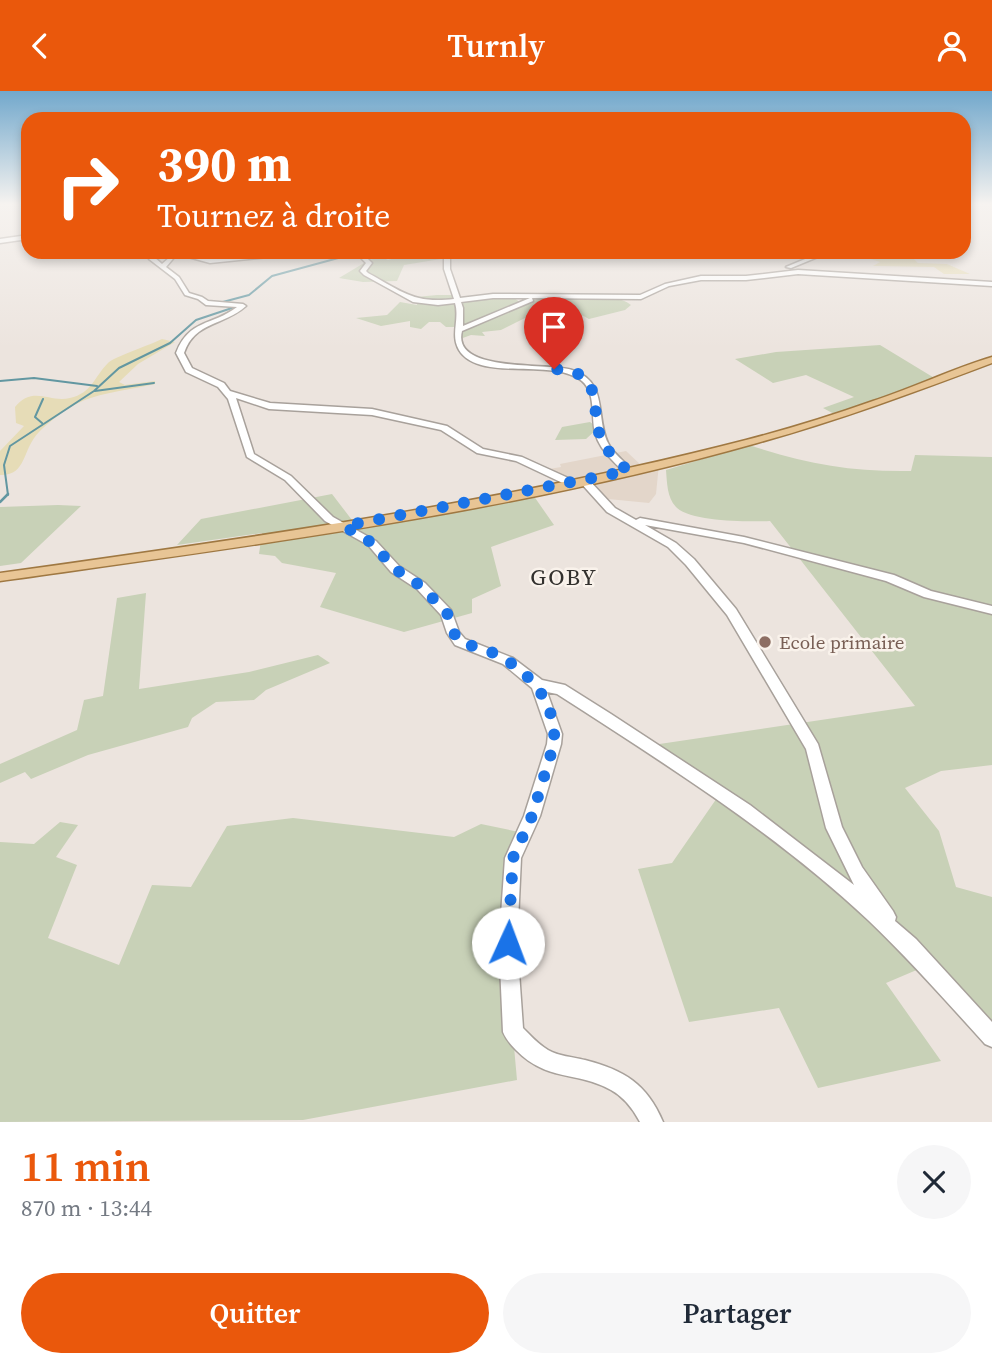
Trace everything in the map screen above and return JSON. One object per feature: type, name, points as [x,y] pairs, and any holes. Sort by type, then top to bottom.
[{"type":"main road","points":[[0,576],[344,526],[579,482],[879,404],[992,361]]},
{"type":"street","points":[[152,259],[177,278],[187,294],[200,297],[206,303],[243,306],[232,314],[196,328],[180,353],[189,370],[220,385],[228,393],[246,434],[250,455],[288,478],[329,519],[372,543],[395,569],[421,586],[447,613],[456,638],[508,661],[538,685],[560,689],[700,781],[846,888],[913,951],[992,1037]]},
{"type":"street","points":[[163,266],[171,259]]},
{"type":"street","points":[[191,259],[233,259]]},
{"type":"street","points":[[366,259],[369,266],[363,271],[401,295],[415,301],[456,302],[495,295],[641,297],[671,284],[701,278],[746,278],[813,259]]},
{"type":"street","points":[[447,259],[456,302],[460,308],[457,333],[461,347],[480,361],[567,370],[585,379],[595,394],[598,428],[603,443],[628,471]]},
{"type":"street","points":[[805,263],[824,272]]},
{"type":"street","points":[[761,274],[824,272],[884,279],[992,284]]},
{"type":"street","points":[[459,330],[536,297]]},
{"type":"street","points":[[228,393],[269,406],[372,412],[444,428],[480,450],[519,459],[579,482],[611,510],[672,545],[732,612],[813,748],[834,828],[856,873],[913,951]]},
{"type":"street","points":[[625,519],[744,540],[890,578],[928,594],[992,610]]},
{"type":"street","points":[[538,685],[555,734],[532,816],[513,858],[508,943],[513,1032],[551,1062],[590,1069],[621,1083],[652,1122]]},
{"type":"shaded area","points":[[626,451],[643,467],[659,464],[656,494],[649,503],[598,498],[584,481],[573,484],[556,477],[549,469],[561,467],[560,464]]},
{"type":"green space","points":[[441,259],[404,265],[397,281],[363,282],[339,278],[369,260]]},
{"type":"green space","points":[[456,295],[458,301],[513,297],[521,303],[562,296],[594,295],[621,300],[631,305],[625,310],[589,319],[567,307],[534,310],[535,313],[501,330],[482,332],[485,336],[471,335],[460,339],[454,334],[459,327],[446,327],[440,322],[429,322],[421,329],[410,327],[410,321],[381,326],[356,318],[387,315],[400,302],[417,305],[416,297]]},
{"type":"green space","points":[[880,345],[941,382],[838,416],[823,408],[854,397],[806,375],[773,383],[735,359],[776,352]]},
{"type":"green space","points":[[590,422],[598,428],[586,439],[555,440],[562,427]]},
{"type":"green space","points":[[749,445],[810,462],[869,470],[911,471],[915,455],[992,457],[992,765],[941,771],[905,788],[939,831],[956,887],[992,897],[992,1037],[926,966],[886,983],[941,1061],[818,1088],[779,1008],[689,1022],[638,869],[672,863],[719,795],[646,746],[915,706],[770,521],[735,521],[694,516],[683,512],[673,503],[668,490],[666,470]]},
{"type":"green space","points":[[531,492],[554,525],[491,547],[501,586],[472,599],[472,613],[404,632],[320,607],[336,573],[282,563],[275,556],[259,554],[262,533],[177,545],[201,519],[332,494],[355,524]]},
{"type":"green space","points":[[81,506],[21,563],[0,566],[0,507]]},
{"type":"green space","points":[[146,593],[139,689],[249,672],[318,655],[330,663],[266,690],[254,700],[216,702],[192,718],[188,727],[88,755],[31,779],[25,772],[0,783],[0,764],[77,730],[84,700],[103,696],[117,598]]},
{"type":"green space","points":[[293,818],[454,837],[481,824],[524,833],[520,842],[509,991],[517,1080],[303,1120],[0,1122],[0,842],[34,844],[60,822],[78,825],[56,857],[77,865],[48,938],[119,965],[152,885],[191,887],[227,826]]},
{"type":"sand","points":[[871,259],[914,259],[918,263],[947,264],[970,274],[944,274],[934,267],[873,266],[880,262]]},
{"type":"sand","points":[[162,339],[175,342],[138,364],[119,382],[125,385],[155,381],[155,384],[93,397],[68,409],[39,432],[15,471],[0,475],[0,451],[24,426],[16,423],[15,407],[22,401],[35,396],[62,399],[77,396],[88,388],[111,361]]},
{"type":"waterway","points":[[219,303],[249,295],[272,276],[335,259]]},
{"type":"waterway","points":[[8,494],[4,465],[10,446],[94,391],[119,368],[170,343],[196,320],[235,307],[231,306]]},
{"type":"waterway","points":[[0,381],[34,378],[97,386]]},
{"type":"waterway","points":[[95,391],[154,383]]},
{"type":"waterway","points":[[42,423],[35,417],[43,399]]},
{"type":"waterway","points":[[0,502],[8,494]]},
{"type":"place","name":"Ecole primaire","points":[[765,642]]},
{"type":"district","name":"GOBY","points":[[564,577]]},
{"type":"route","points":[[508,943],[513,858],[532,816],[554,744],[555,734],[545,701],[538,685],[508,661],[460,642],[453,633],[447,613],[421,586],[395,569],[372,543],[344,526],[573,484],[628,471],[603,443],[592,388],[578,374],[554,369]]}]
